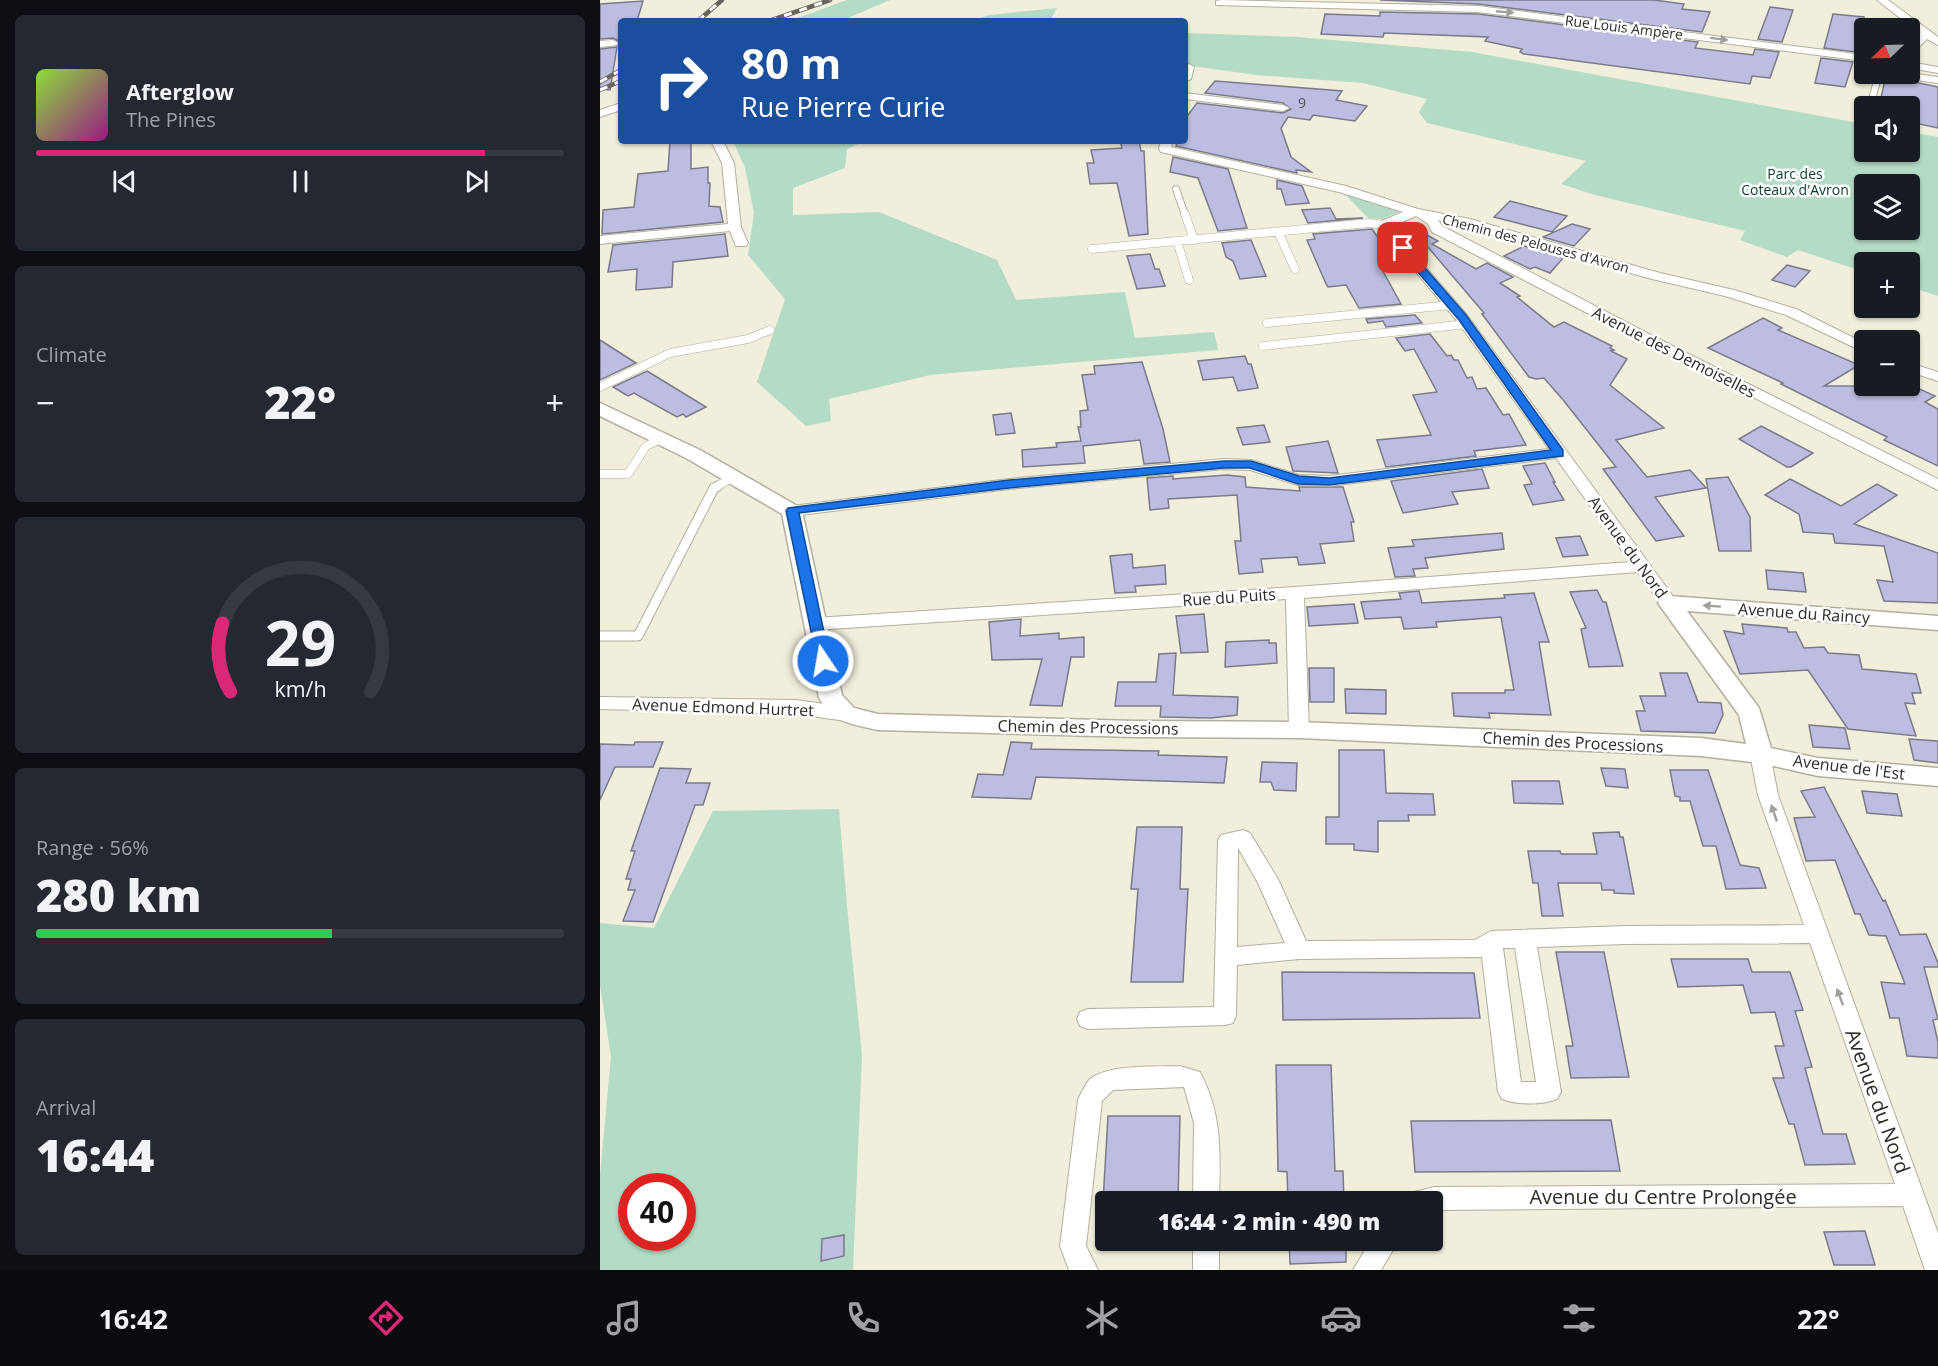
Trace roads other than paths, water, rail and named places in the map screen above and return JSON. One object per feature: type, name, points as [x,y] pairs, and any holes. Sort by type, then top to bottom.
[{"type":"street","points":[[1882,0],[1938,42]]},
{"type":"street","name":"Rue Louis Ampère","points":[[1220,3],[1384,3],[1521,14],[1854,57]]},
{"type":"street","points":[[1920,42],[1923,31]]},
{"type":"street","points":[[600,44],[613,43]]},
{"type":"street","points":[[1920,67],[1938,70]]},
{"type":"street","points":[[1188,96],[1283,108]]},
{"type":"street","points":[[600,114],[618,107]]},
{"type":"street","points":[[718,144],[728,163],[735,227],[741,243]]},
{"type":"street","name":"Chemin des Pelouses d'Avron","points":[[1166,145],[1342,189],[1415,212],[1465,222],[1739,297],[1791,312],[1854,343]]},
{"type":"street","points":[[1384,225],[1415,212]]},
{"type":"street","name":"Avenue des Demoiselles","points":[[1415,212],[1432,222],[1437,229],[1467,245],[1938,485]]},
{"type":"street","name":"Avenue du Nord","points":[[1384,225],[1467,324],[1751,714],[1768,795],[1912,1195],[1929,1220],[1938,1269]]},
{"type":"street","points":[[600,240],[735,227]]},
{"type":"street","points":[[1920,371],[1938,377]]},
{"type":"street","points":[[600,410],[661,439],[792,511],[1009,484],[1224,464],[1251,465],[1298,480],[1329,481],[1559,453]]},
{"type":"street","points":[[792,511],[831,698],[846,714]]},
{"type":"street","name":"Rue du Puits","points":[[815,624],[1295,593],[1642,566]]},
{"type":"street","points":[[1295,593],[1299,730]]},
{"type":"street","name":"Avenue du Raincy","points":[[1669,603],[1938,623]]},
{"type":"street","name":"Avenue Edmond Hurtret","points":[[600,703],[796,706],[846,714]]},
{"type":"street","name":"Chemin des Processions","points":[[846,714],[878,722],[1136,729],[1299,730],[1701,747],[1760,754]]},
{"type":"street","name":"Avenue de l'Est","points":[[1760,754],[1818,767],[1938,777]]},
{"type":"street","points":[[1088,1019],[1225,1016],[1228,840],[1243,838],[1267,879],[1299,950]]},
{"type":"street","points":[[1226,957],[1299,950],[1479,949],[1491,940],[1625,935],[1817,934]]},
{"type":"street","points":[[1491,940],[1510,1092],[1549,1092],[1525,939]]},
{"type":"street","points":[[1085,1270],[1079,1264],[1073,1246],[1090,1100],[1096,1087],[1102,1083],[1113,1080],[1179,1076],[1192,1079],[1198,1089],[1207,1128],[1206,1191]]},
{"type":"street","name":"Avenue du Centre Prolongée","points":[[1443,1198],[1912,1195]]},
{"type":"street","points":[[1206,1251],[1206,1270]]},
{"type":"street","points":[[1366,1270],[1379,1251]]},
{"type":"lane","points":[[1920,77],[1938,80]]},
{"type":"lane","points":[[1176,189],[1194,240]]},
{"type":"lane","points":[[1092,249],[1369,223],[1384,225]]},
{"type":"lane","points":[[1278,232],[1295,269]]},
{"type":"lane","points":[[1177,241],[1189,280]]},
{"type":"lane","points":[[1267,323],[1451,304]]},
{"type":"lane","points":[[1263,346],[1467,324]]},
{"type":"lane","points":[[600,387],[678,350],[740,343],[755,339],[770,330]]},
{"type":"lane","points":[[600,474],[628,474],[646,446],[661,439]]},
{"type":"lane","points":[[600,636],[638,636],[714,488],[733,477]]},
{"type":"railway","points":[[701,18],[722,0]]},
{"type":"railway","points":[[778,18],[830,0]]},
{"type":"railway","points":[[600,82],[618,72]]},
{"type":"railway","points":[[600,90],[618,82]]},
{"type":"park label","name":"Parc des Coteaux d'Avron","points":[[1795,182]]}]
